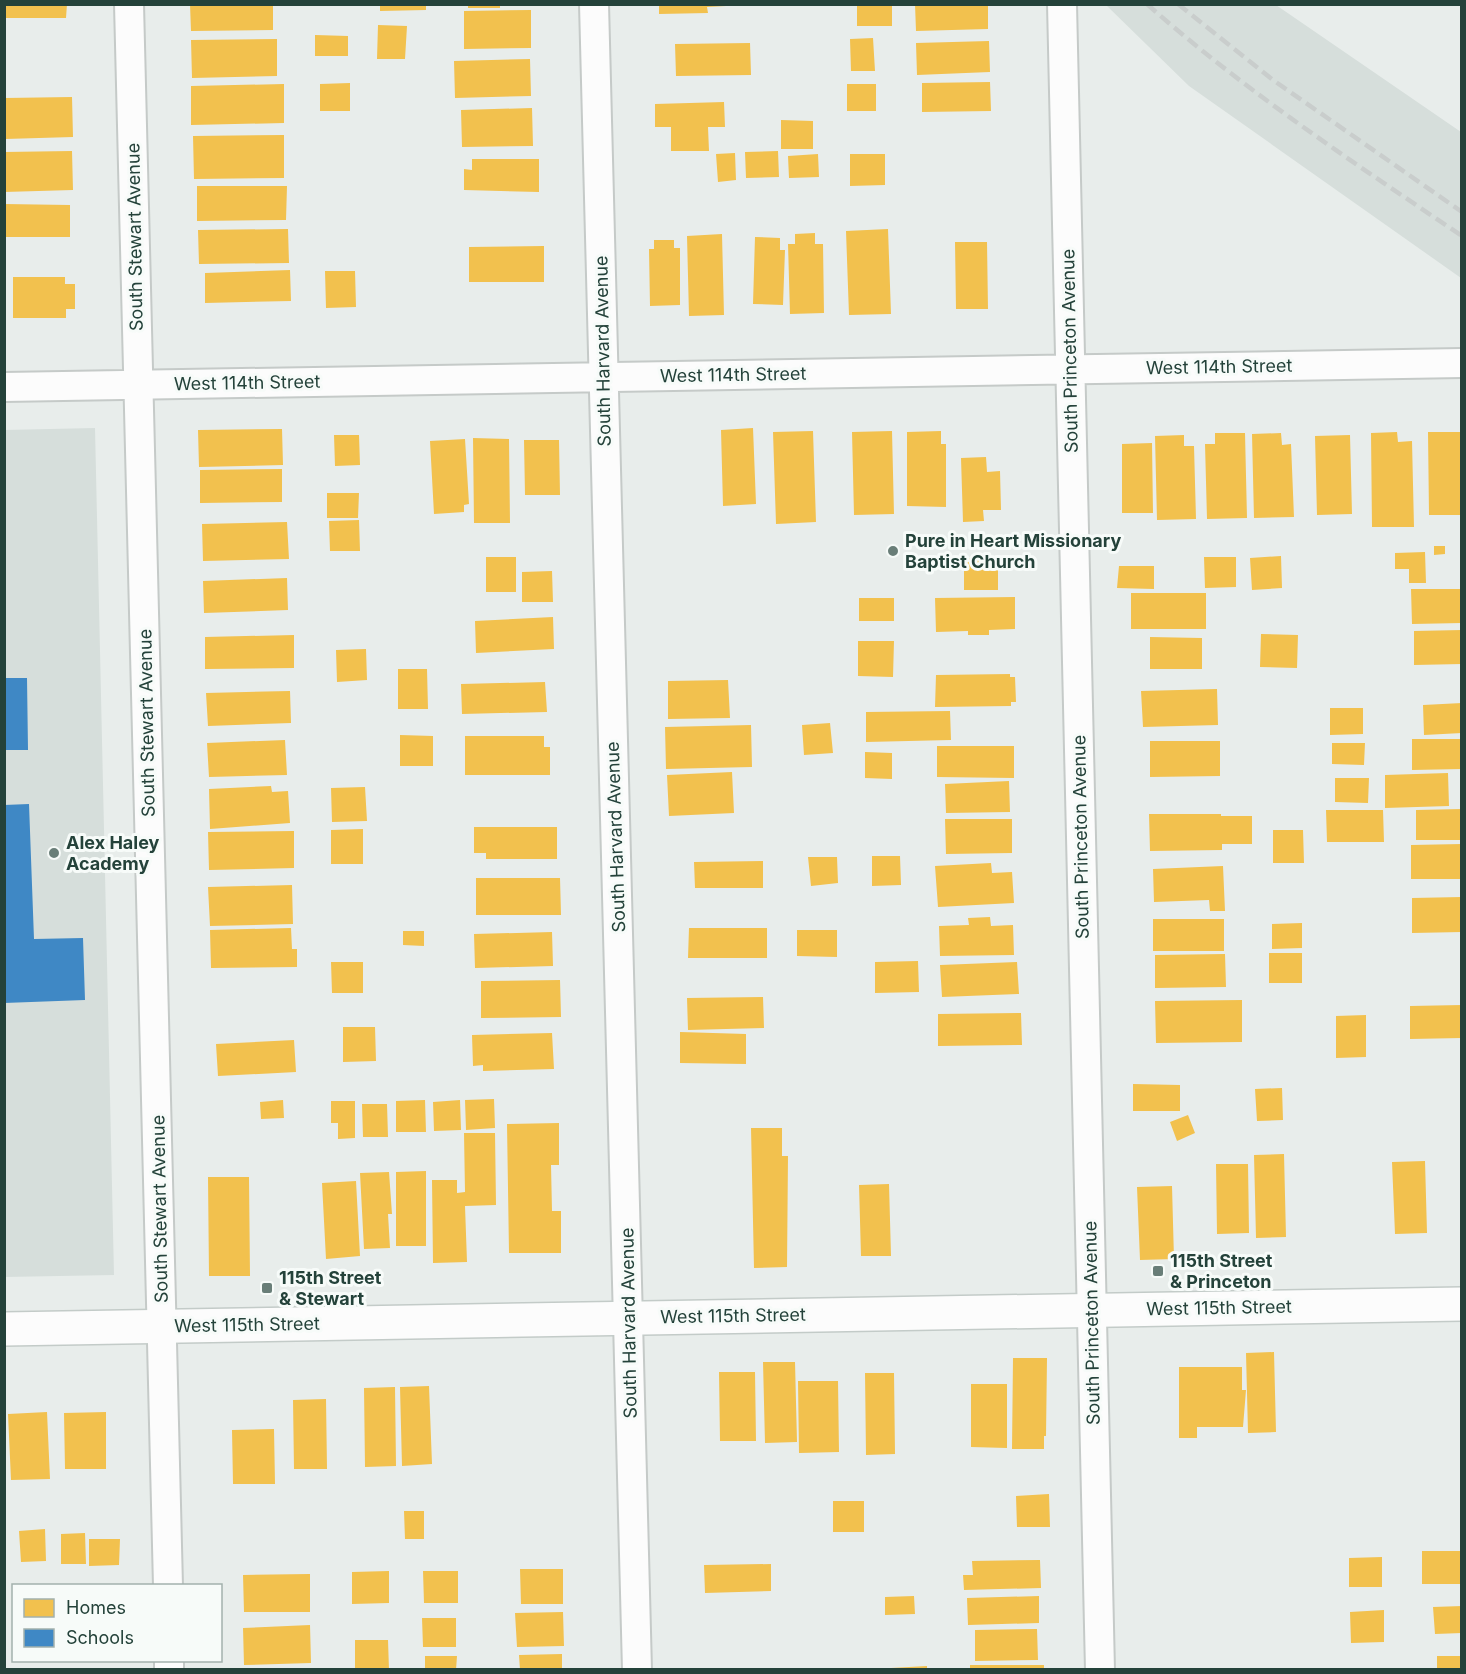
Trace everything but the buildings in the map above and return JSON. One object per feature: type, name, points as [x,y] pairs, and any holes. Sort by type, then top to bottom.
[{"type":"street","name":"South Stewart Avenue","points":[[129,4],[168,1584]]},
{"type":"street","name":"South Harvard Avenue","points":[[594,4],[637,1670]]},
{"type":"street","name":"South Princeton Avenue","points":[[1062,4],[1100,1670]]},
{"type":"street","name":"West 114th Street","points":[[4,387],[1461,363]]},
{"type":"street","name":"West 115th Street","points":[[4,1329],[1461,1304]]},
{"type":"shaded area","points":[[1106,5],[1276,5],[1461,132],[1461,278],[1189,86]]},
{"type":"shaded area","name":"Alex Haley Academy","points":[[95,428],[114,1275],[5,1277],[4,430]]},
{"type":"railway","points":[[1147,4],[1222,67],[1261,96],[1462,236]]},
{"type":"railway","points":[[1178,4],[1273,80],[1462,212]]},
{"type":"place","name":"Pure in Heart Missionary Baptist Church","points":[[893,551]]},
{"type":"place","name":"Alex Haley Academy","points":[[54,853]]},
{"type":"place","name":"115th Street & Princeton","points":[[1158,1271]]},
{"type":"place","name":"115th Street & Stewart","points":[[267,1288]]}]
